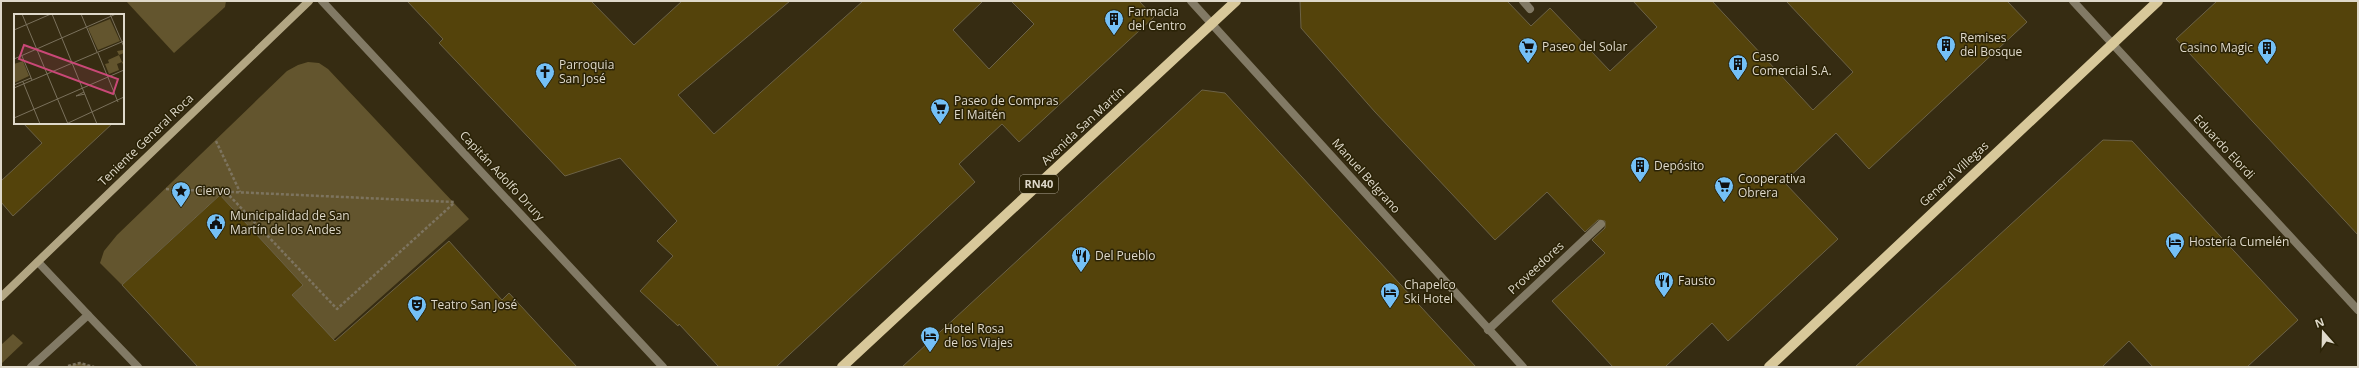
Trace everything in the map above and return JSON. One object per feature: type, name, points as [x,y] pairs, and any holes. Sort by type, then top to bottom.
[{"type":"main road","name":"Teniente General Roca","points":[[1,297],[309,1]]},
{"type":"main road","name":"Avenida San Martín","points":[[842,367],[1236,1]]},
{"type":"main road","name":"General Villegas","points":[[1769,367],[2158,1]]},
{"type":"street","name":"Capitán Adolfo Drury","points":[[322,1],[663,367]]},
{"type":"street","name":"Manuel Belgrano","points":[[1191,1],[1523,367]]},
{"type":"street","points":[[1523,1],[1530,9]]},
{"type":"street","name":"Eduardo Elordi","points":[[2073,1],[2358,310]]},
{"type":"street","name":"Proveedores","points":[[1488,330],[1601,224]]},
{"type":"street","points":[[38,262],[138,367]]},
{"type":"street","points":[[31,367],[88,316]]},
{"type":"path","points":[[216,141],[240,193]]},
{"type":"path","points":[[166,189],[454,202],[337,308],[226,192]]},
{"type":"path","points":[[64,367],[80,363],[94,367]]},
{"type":"shaded area","points":[[126,1],[226,1],[225,7],[174,53]]},
{"type":"shaded area","points":[[308,62],[319,63],[328,69],[469,219],[333,340],[292,295],[302,285],[220,195],[122,285],[100,263],[104,251],[117,235],[287,71]]},
{"type":"shaded area","points":[[13,334],[23,343],[1,364],[1,345]]},
{"type":"shaded area","points":[[80,363],[94,367],[64,367]]},
{"type":"building","points":[[407,1],[591,1],[634,45],[682,1],[790,1],[678,95],[714,134],[863,1],[983,1],[953,30],[989,69],[1034,24],[1011,1],[1139,1],[1154,17],[1019,142],[1002,124],[959,164],[975,182],[776,367],[719,367],[679,324],[678,326],[640,291],[673,256],[657,241],[677,221],[620,158],[565,176],[439,43],[443,39]]},
{"type":"building","points":[[1300,1],[1507,1],[1531,26],[1550,8],[1610,71],[1657,27],[1633,1],[1712,1],[1813,110],[1853,72],[1786,1],[2007,1],[2027,22],[1869,169],[1836,133],[1784,182],[1838,239],[1728,341],[1712,323],[1665,367],[1613,367],[1552,301],[1605,253],[1592,240],[1605,228],[1605,221],[1598,220],[1585,232],[1547,192],[1495,240],[1375,112],[1301,28]]},
{"type":"building","name":"Casino Magic","points":[[2217,1],[2358,1],[2358,235],[2176,39]]},
{"type":"building","points":[[1202,90],[1225,93],[1476,367],[902,367]]},
{"type":"building","points":[[24,124],[112,124],[13,216],[1,202],[1,181],[42,143]]},
{"type":"building","points":[[2103,140],[2132,141],[2298,320],[2247,367],[2153,367],[2129,341],[2102,367],[1855,367]]},
{"type":"building","points":[[220,195],[303,285],[292,295],[335,341],[449,241],[502,300],[509,293],[577,367],[198,367],[122,285]]},
{"type":"place","name":"Farmacia del Centro","points":[[1114,36]]},
{"type":"place","name":"Remises del Bosque","points":[[1946,62]]},
{"type":"place","name":"Paseo del Solar","points":[[1528,64]]},
{"type":"place","name":"Casino Magic","points":[[2267,65]]},
{"type":"place","name":"Caso Comercial S.A.","points":[[1738,81]]},
{"type":"place","name":"Parroquia San José","points":[[545,89]]},
{"type":"place","name":"Paseo de Compras El Maitén","points":[[940,125]]},
{"type":"place","name":"Depósito","points":[[1640,183]]},
{"type":"place","name":"Cooperativa Obrera","points":[[1724,203]]},
{"type":"place","name":"Ciervo","points":[[181,208]]},
{"type":"place","name":"Municipalidad de San Martín de los Andes","points":[[216,240]]},
{"type":"place","name":"Hostería Cumelén","points":[[2175,259]]},
{"type":"place","name":"Del Pueblo","points":[[1081,273]]},
{"type":"place","name":"Fausto","points":[[1664,298]]},
{"type":"place","name":"Chapelco Ski Hotel","points":[[1390,309]]},
{"type":"place","name":"Teatro San José","points":[[417,322]]},
{"type":"place","name":"Hotel Rosa de los Viajes","points":[[930,353]]}]
